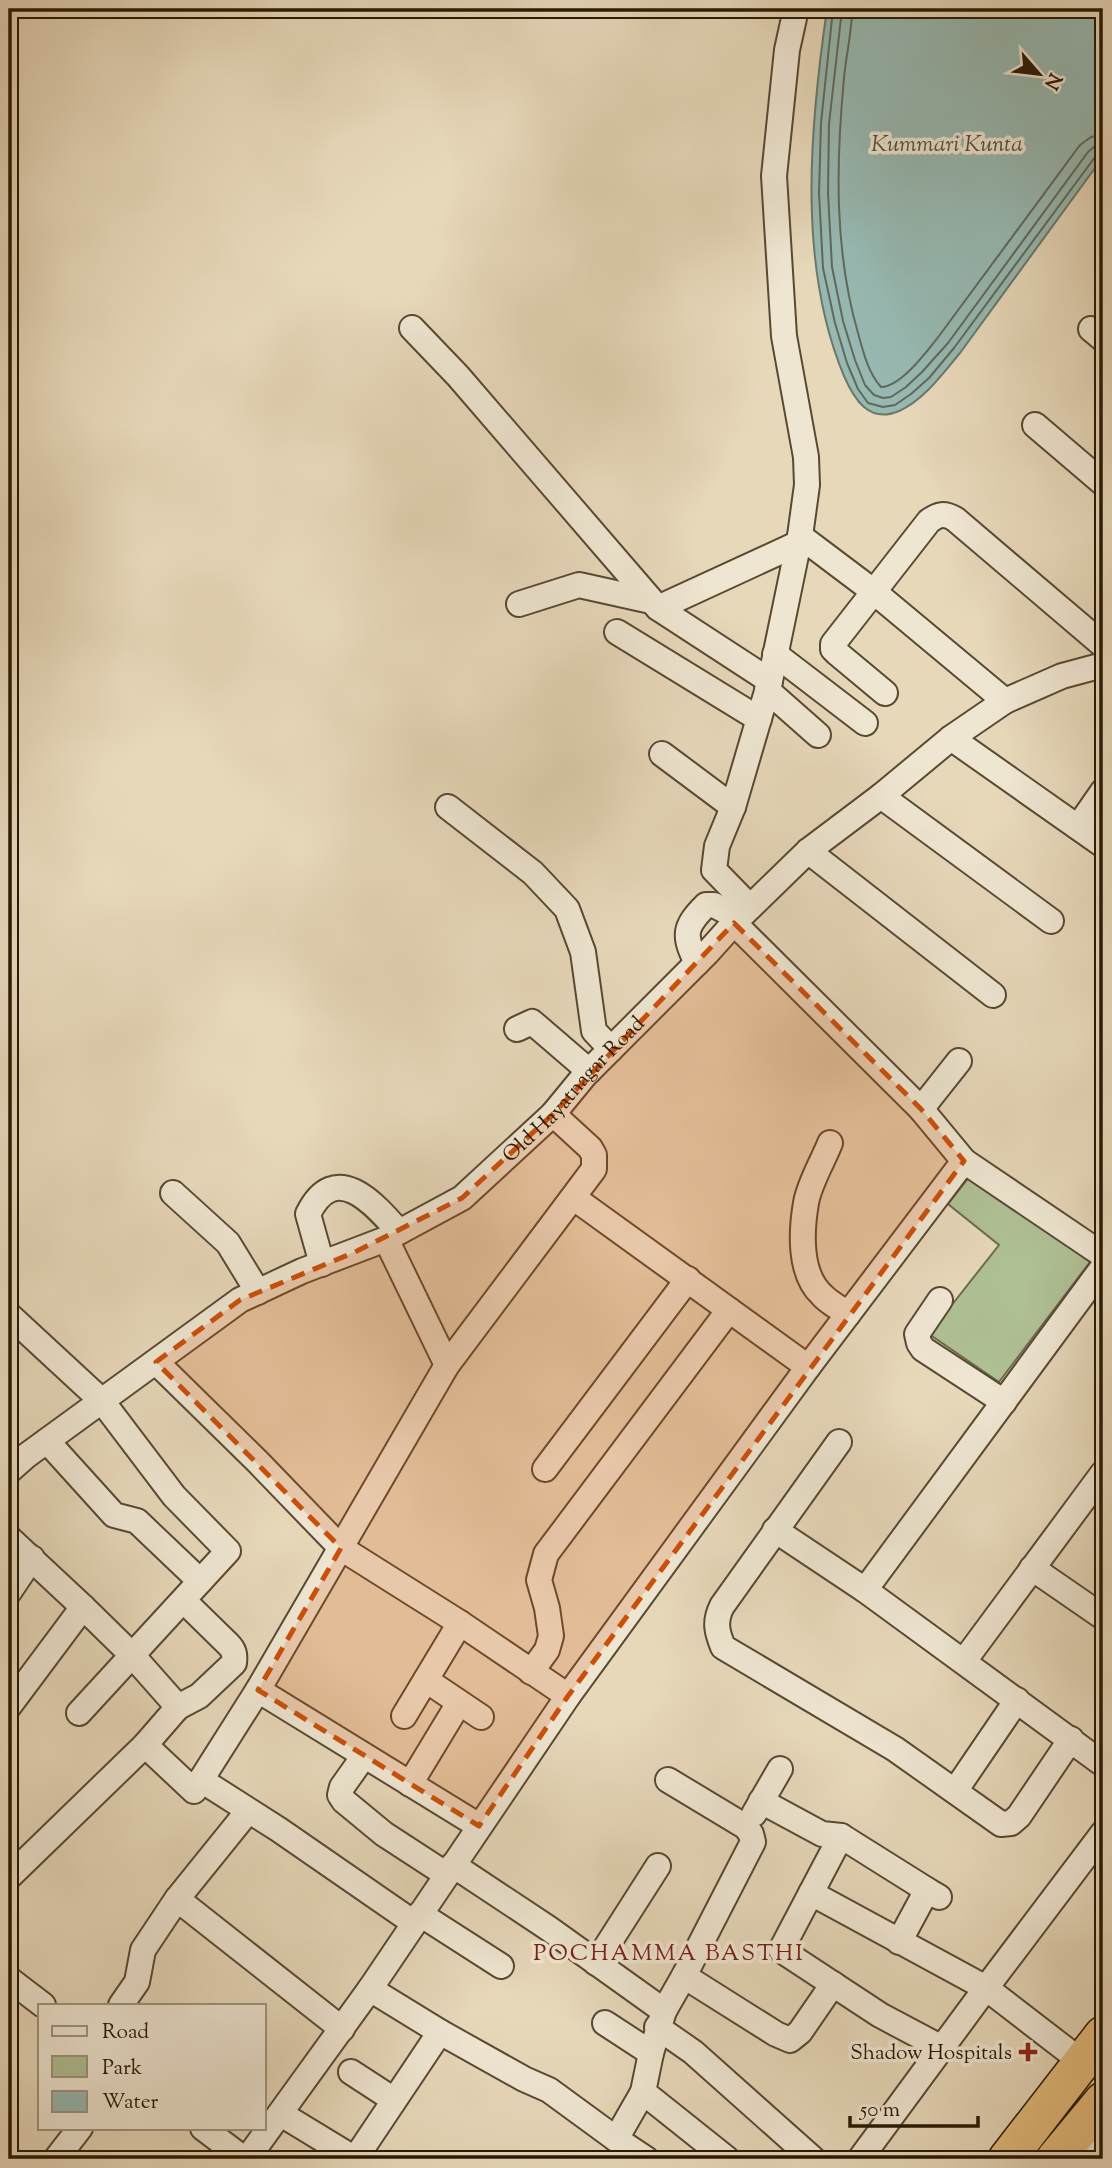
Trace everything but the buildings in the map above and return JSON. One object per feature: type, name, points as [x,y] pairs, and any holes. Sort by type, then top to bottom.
[{"type":"highway","points":[[1007,2159],[1093,2049]]},
{"type":"highway","points":[[1079,2149],[1103,2101]]},
{"type":"street","points":[[796,9],[788,50],[774,176],[784,336],[806,457],[807,485],[799,540],[769,686],[733,807],[717,846],[714,870],[741,916],[921,1109],[964,1161],[1101,1252],[1004,1402],[865,1590]]},
{"type":"street","points":[[412,328],[651,600],[769,686],[818,735]]},
{"type":"street","points":[[1035,425],[1103,483]]},
{"type":"street","points":[[885,693],[834,649],[835,640],[929,521],[937,516],[948,515],[966,528],[1103,645],[1062,676]]},
{"type":"street","points":[[799,540],[873,592],[1005,701]]},
{"type":"street","points":[[519,604],[579,584],[651,600],[799,540]]},
{"type":"street","points":[[617,632],[759,719]]},
{"type":"street","points":[[775,654],[865,723]]},
{"type":"street","name":"Old Hayatnagar Road","points":[[9,1471],[240,1300],[392,1235],[462,1198],[552,1114],[589,1071],[807,851],[881,796],[951,738],[1005,701],[1062,676],[1103,665]]},
{"type":"street","points":[[951,738],[1103,845]]},
{"type":"street","points":[[662,754],[733,807]]},
{"type":"street","points":[[1078,827],[1103,791]]},
{"type":"street","points":[[881,796],[1051,921]]},
{"type":"street","points":[[448,807],[533,873],[567,909],[583,952],[594,1031],[611,1049]]},
{"type":"street","points":[[807,851],[993,995]]},
{"type":"street","points":[[697,963],[688,944],[687,934],[696,914],[706,905],[714,905],[741,916]]},
{"type":"street","points":[[517,1028],[532,1022],[589,1071]]},
{"type":"street","points":[[921,1109],[960,1061]]},
{"type":"street","points":[[145,1745],[194,1791],[258,1690],[447,1365],[594,1169],[594,1155],[590,1148],[552,1114]]},
{"type":"street","points":[[830,1143],[806,1202],[803,1247],[806,1271],[811,1282],[821,1295],[848,1314]]},
{"type":"street","points":[[206,2130],[246,2159],[370,1989],[568,1696],[808,1367],[964,1161]]},
{"type":"street","points":[[322,1264],[308,1214],[312,1205],[332,1188],[342,1187],[356,1192],[383,1214],[447,1365]]},
{"type":"street","points":[[173,1192],[228,1243],[258,1292]]},
{"type":"street","points":[[574,1198],[808,1367]]},
{"type":"street","points":[[545,1469],[688,1279]]},
{"type":"street","points":[[940,1300],[917,1334],[919,1343],[923,1349],[1004,1402]]},
{"type":"street","points":[[531,1672],[547,1650],[551,1636],[539,1580],[546,1554],[729,1310]]},
{"type":"street","points":[[9,1315],[102,1401],[174,1496],[228,1552],[79,1713]]},
{"type":"street","points":[[156,1362],[341,1548],[460,1623],[568,1696]]},
{"type":"street","points":[[47,1441],[114,1515],[137,1521],[200,1581]]},
{"type":"street","points":[[839,1442],[717,1616],[717,1631],[723,1647],[895,1749],[1001,1824],[1011,1823],[1018,1816],[1071,1739]]},
{"type":"street","points":[[964,1661],[1101,1480]]},
{"type":"street","points":[[775,1530],[865,1590],[1103,1764]]},
{"type":"street","points":[[9,1538],[132,1655],[178,1707]]},
{"type":"street","points":[[9,1592],[32,1558]]},
{"type":"street","points":[[1032,1568],[1103,1617]]},
{"type":"street","points":[[9,1877],[145,1745],[178,1707],[200,1696],[234,1662],[233,1650],[184,1601]]},
{"type":"street","points":[[9,1706],[83,1607]]},
{"type":"street","points":[[404,1716],[460,1623]]},
{"type":"street","points":[[426,1680],[481,1717]]},
{"type":"street","points":[[258,1690],[479,1826]]},
{"type":"street","points":[[955,1791],[1017,1700]]},
{"type":"street","points":[[410,1784],[459,1703]]},
{"type":"street","points":[[364,1756],[342,1787],[340,1795],[344,1801],[384,1834],[548,1928],[596,1962],[661,2019],[801,2156]]},
{"type":"street","points":[[746,1827],[780,1769]]},
{"type":"street","points":[[201,1780],[417,1919],[501,1966]]},
{"type":"street","points":[[616,2140],[643,2092],[650,2053],[661,2019],[753,1842],[746,1827],[668,1780]]},
{"type":"street","points":[[761,1801],[822,1834],[841,1836],[935,1895],[899,1942]]},
{"type":"street","points":[[122,2004],[137,1982],[143,1950],[177,1899],[248,1811]]},
{"type":"street","points":[[866,2157],[942,2048],[1103,1833]]},
{"type":"street","points":[[841,1836],[781,1950],[880,2015],[942,2048]]},
{"type":"street","points":[[596,1962],[659,1866]]},
{"type":"street","points":[[811,1893],[1093,2049]]},
{"type":"street","points":[[177,1899],[342,2029]]},
{"type":"street","points":[[684,1976],[790,2040],[800,2032],[833,1984]]},
{"type":"street","points":[[9,1979],[42,2004]]},
{"type":"street","points":[[370,1989],[440,2032],[550,2091],[646,2159]]},
{"type":"street","points":[[605,2023],[650,2053]]},
{"type":"street","points":[[281,2114],[355,2159],[440,2032]]},
{"type":"street","points":[[351,2072],[394,2100]]},
{"type":"street","points":[[643,2092],[727,2159]]},
{"type":"street","points":[[56,2159],[78,2130]]},
{"type":"highlighted area","points":[[734,923],[921,1109],[964,1161],[568,1696],[479,1826],[258,1690],[341,1548],[156,1362],[240,1300],[355,1252],[462,1198],[553,1114]]},
{"type":"green space","points":[[973,1172],[1090,1262],[999,1382],[929,1334],[999,1245],[948,1204]]},
{"type":"water","name":"Kummari Kunta","points":[[827,9],[1103,9],[1103,157],[947,369],[917,400],[888,414],[871,412],[864,407],[848,385],[829,333],[819,288],[811,194],[816,100]]},
{"type":"place","name":"Shadow Hospitals","points":[[1028,2052]]},
{"type":"district","name":"POCHAMMA BASTHI","points":[[669,1952]]}]
